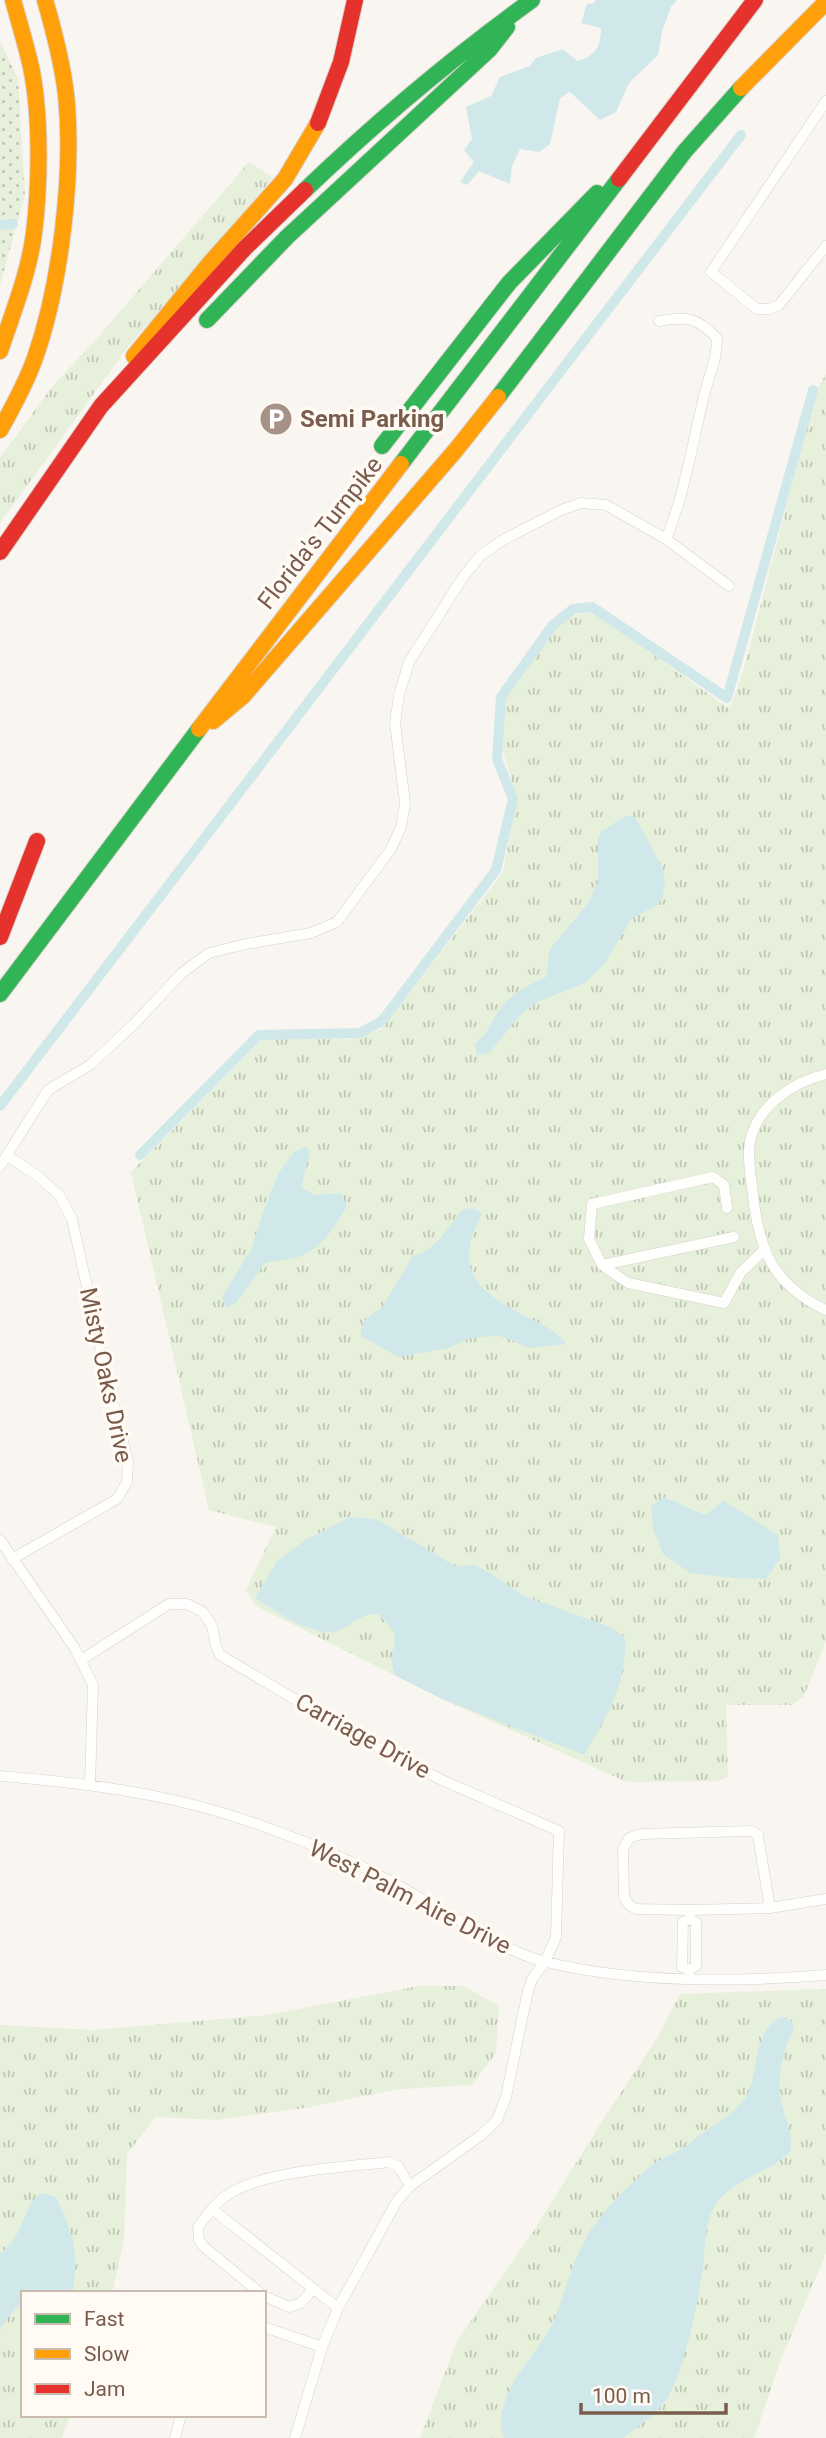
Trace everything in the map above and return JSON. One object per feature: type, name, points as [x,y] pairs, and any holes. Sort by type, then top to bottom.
[{"type":"main road","points":[[0,351],[26,272],[34,233],[37,153],[37,110],[31,68],[13,0]]},
{"type":"main road","points":[[0,430],[18,398],[33,360],[47,312],[61,223],[67,109],[47,0]]},
{"type":"main road","points":[[0,552],[101,406],[128,362],[297,162],[318,125],[335,83],[348,40],[355,0]]},
{"type":"main road","name":"Florida's Turnpike","points":[[0,994],[231,686],[755,0]]},
{"type":"main road","points":[[195,737],[243,696],[352,571],[455,451],[536,349],[685,151],[745,84],[826,2]]},
{"type":"main road","points":[[101,406],[245,248],[338,158],[477,40],[526,5]]},
{"type":"main road","points":[[206,320],[287,237],[489,50],[526,5]]},
{"type":"main road","points":[[37,136],[67,134]]},
{"type":"main road","points":[[37,153],[66,153]]},
{"type":"main road","points":[[382,446],[509,283],[593,196],[619,177]]},
{"type":"main road","points":[[0,937],[37,841]]},
{"type":"street","points":[[826,101],[711,272],[757,309],[769,309],[779,305],[826,246]]},
{"type":"street","points":[[659,321],[686,317],[704,325],[717,338],[717,356],[705,392],[680,505],[666,539]]},
{"type":"street","points":[[0,1166],[48,1090],[90,1065],[134,1024],[182,973],[209,953],[311,933],[337,922],[391,849],[401,827],[405,803],[395,723],[399,695],[409,662],[481,555],[503,540],[561,510],[581,503],[606,505],[666,539],[729,586]]},
{"type":"street","points":[[826,1074],[804,1079],[768,1105],[751,1139],[750,1175],[759,1238],[776,1272],[790,1287],[826,1310]]},
{"type":"street","name":"Misty Oaks Drive","points":[[8,1156],[40,1177],[60,1195],[72,1219],[108,1387],[128,1460],[127,1482],[117,1499],[12,1559]]},
{"type":"street","points":[[727,1208],[724,1185],[713,1177],[592,1204],[589,1239],[602,1265],[628,1283],[724,1303],[741,1272],[764,1250]]},
{"type":"street","points":[[602,1265],[734,1237]]},
{"type":"street","points":[[0,1540],[80,1660],[93,1685],[90,1785]]},
{"type":"street","name":"Carriage Drive","points":[[80,1660],[169,1604],[187,1604],[203,1612],[212,1626],[220,1655],[369,1743],[559,1831],[556,1937],[545,1962]]},
{"type":"street","name":"West Palm Aire Drive","points":[[0,1776],[90,1785],[175,1800],[261,1825],[360,1866],[507,1948],[545,1962],[641,1976],[689,1974],[775,1979],[826,1975]]},
{"type":"street","points":[[770,1908],[760,1842],[758,1835],[752,1831],[640,1833],[629,1838],[624,1849],[624,1897],[628,1904],[636,1909],[690,1914],[770,1908],[825,1899]]},
{"type":"street","points":[[689,1974],[696,1966],[696,1922],[690,1914]]},
{"type":"street","points":[[295,2438],[322,2347],[338,2308],[397,2201],[410,2186],[480,2136],[496,2120],[506,2097],[527,1995],[532,1979],[545,1962]]},
{"type":"street","points":[[258,2291],[199,2240],[198,2227],[222,2199],[238,2189],[276,2177],[387,2162],[398,2166],[410,2186]]},
{"type":"street","points":[[212,2209],[338,2308]]},
{"type":"street","points":[[266,2298],[280,2305],[296,2306],[313,2289]]},
{"type":"street","points":[[266,2328],[322,2347]]},
{"type":"street","points":[[175,2438],[180,2417]]},
{"type":"green space","points":[[0,41],[18,79],[25,195],[0,285]]},
{"type":"green space","points":[[249,162],[273,178],[127,348],[0,523],[0,458],[51,388]]},
{"type":"green space","points":[[826,374],[826,1641],[804,1696],[792,1705],[726,1705],[728,1777],[717,1781],[627,1782],[440,1698],[256,1606],[246,1590],[276,1527],[209,1510],[131,1172],[263,1039],[351,1039],[382,1029],[503,872],[517,797],[502,749],[506,698],[555,628],[572,615],[589,613],[601,618],[730,709],[746,661],[817,389]]},
{"type":"green space","points":[[419,1986],[463,1986],[499,2006],[496,2053],[472,2085],[400,2089],[310,2107],[217,2120],[156,2117],[127,2154],[124,2239],[112,2291],[21,2291],[21,2417],[69,2417],[62,2438],[0,2438],[0,2025],[94,2030],[267,2015]]},
{"type":"green space","points":[[826,1989],[826,2253],[780,2362],[754,2438],[420,2438],[457,2341],[535,2229],[658,2037],[680,1994]]},
{"type":"water","points":[[595,0],[677,0],[671,7],[662,31],[658,55],[629,83],[616,112],[600,120],[570,92],[560,98],[550,144],[539,152],[520,149],[512,166],[510,184],[479,171],[467,185],[460,182],[474,162],[464,150],[472,139],[466,107],[491,96],[500,77],[530,66],[536,58],[563,49],[577,61],[593,53],[600,40],[601,28],[581,23],[587,4],[595,3]]},
{"type":"water","points":[[625,816],[634,816],[663,869],[665,882],[662,900],[632,918],[605,963],[585,983],[537,1002],[522,1013],[489,1053],[477,1055],[475,1044],[508,999],[546,977],[550,949],[589,902],[598,881],[598,838],[601,832]]},
{"type":"water","points":[[306,1146],[310,1152],[301,1187],[314,1195],[341,1193],[347,1206],[333,1229],[314,1249],[298,1257],[265,1263],[236,1303],[226,1308],[222,1297],[252,1248],[278,1174],[293,1153]]},
{"type":"water","points":[[474,1208],[482,1214],[469,1252],[470,1266],[476,1279],[498,1300],[550,1329],[566,1344],[530,1348],[497,1335],[467,1339],[449,1348],[398,1357],[361,1336],[361,1328],[366,1319],[383,1306],[413,1256],[426,1251],[440,1239],[463,1209]]},
{"type":"water","points":[[664,1497],[705,1515],[724,1501],[778,1535],[780,1559],[766,1579],[690,1573],[663,1554],[653,1528],[651,1506]]},
{"type":"water","points":[[350,1517],[376,1519],[455,1566],[474,1565],[524,1596],[610,1627],[625,1638],[619,1685],[584,1755],[440,1698],[395,1675],[392,1656],[395,1638],[377,1614],[361,1618],[337,1631],[328,1632],[294,1622],[255,1598],[277,1561],[307,1539]]},
{"type":"water","points":[[781,2017],[792,2021],[794,2029],[783,2058],[780,2078],[781,2099],[790,2136],[790,2152],[732,2188],[723,2195],[712,2211],[707,2226],[701,2280],[690,2335],[667,2399],[623,2438],[505,2438],[501,2420],[509,2391],[549,2331],[575,2261],[593,2227],[648,2168],[686,2147],[743,2101],[752,2081],[764,2034],[771,2024]]},
{"type":"water","points":[[41,2193],[56,2197],[74,2244],[73,2291],[21,2291],[21,2307],[16,2307],[0,2329],[0,2254],[15,2238],[32,2201]]},
{"type":"waterway","points":[[0,1106],[741,135]]},
{"type":"waterway","points":[[0,225],[13,224]]},
{"type":"waterway","points":[[140,1155],[259,1035],[360,1033],[382,1021],[496,870],[513,799],[497,759],[501,697],[552,626],[573,609],[592,607],[727,698],[813,390]]},
{"type":"traffic: fast","points":[[305,190],[415,91],[532,0]]},
{"type":"traffic: fast","points":[[207,320],[287,237],[489,50],[507,27]]},
{"type":"traffic: fast","points":[[498,397],[685,151],[741,88]]},
{"type":"traffic: fast","points":[[401,464],[619,179]]},
{"type":"traffic: fast","points":[[382,446],[509,283],[597,193]]},
{"type":"traffic: fast","points":[[0,994],[199,729]]},
{"type":"traffic: slow","points":[[0,351],[32,248],[38,172],[34,86],[13,0]]},
{"type":"traffic: slow","points":[[0,430],[23,386],[44,328],[58,262],[67,192],[66,94],[45,0]]},
{"type":"traffic: slow","points":[[741,88],[826,2]]},
{"type":"traffic: slow","points":[[134,356],[210,263],[285,179],[318,123]]},
{"type":"traffic: slow","points":[[213,721],[243,696],[455,451],[498,397]]},
{"type":"traffic: slow","points":[[199,729],[401,464]]},
{"type":"traffic: jam","points":[[318,123],[341,62],[355,0]]},
{"type":"traffic: jam","points":[[619,179],[755,0]]},
{"type":"traffic: jam","points":[[0,552],[101,406],[245,248],[305,190]]},
{"type":"traffic: jam","points":[[0,937],[37,841]]},
{"type":"place","name":"Semi Parking","points":[[276,419]]}]
